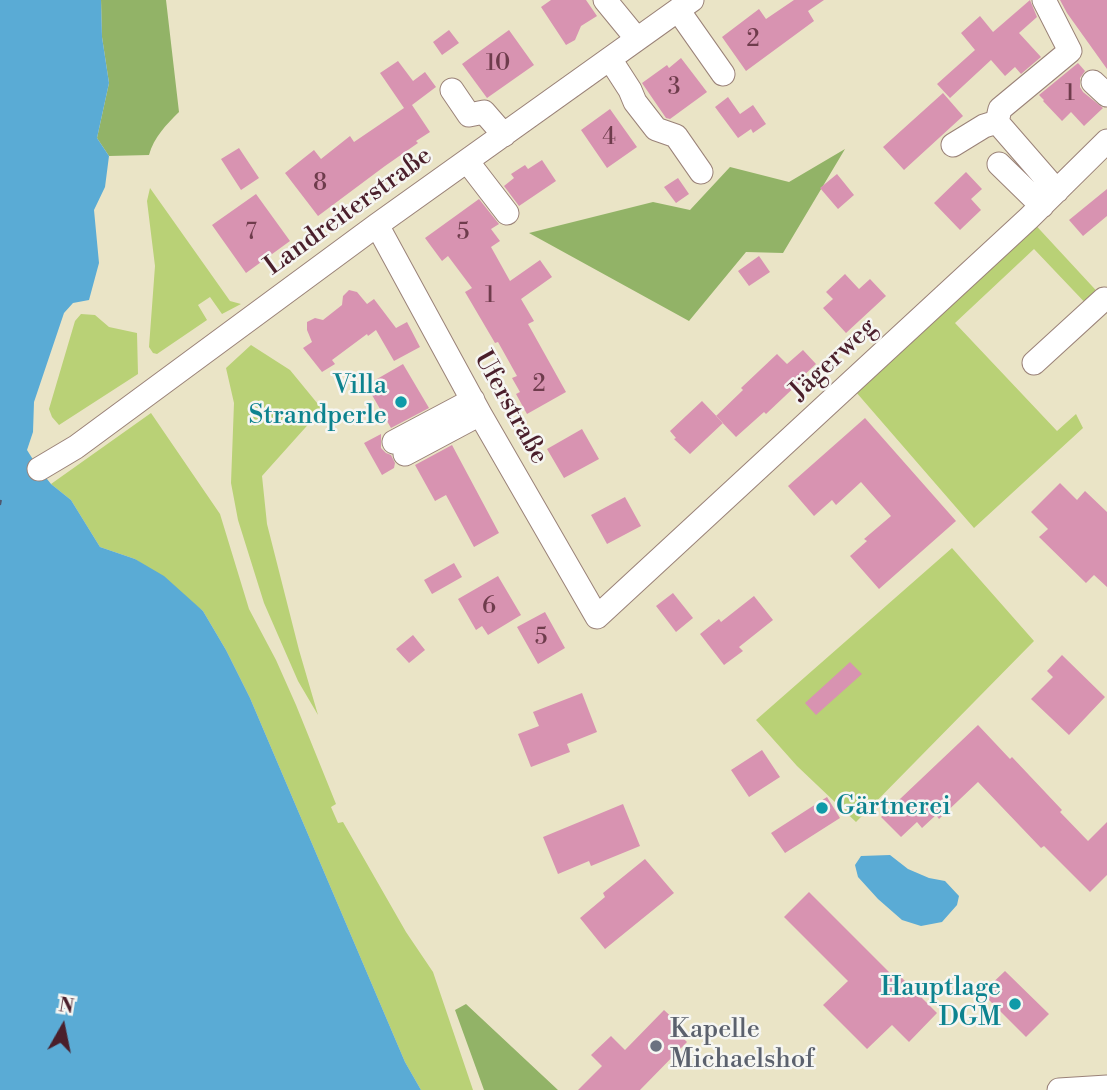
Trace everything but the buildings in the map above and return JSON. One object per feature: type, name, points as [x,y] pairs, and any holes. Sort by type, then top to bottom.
[{"type":"street","points":[[606,0],[637,39]]},
{"type":"street","points":[[1044,0],[1070,51],[1000,109],[998,122],[1049,199]]},
{"type":"street","points":[[685,5],[723,74]]},
{"type":"street","name":"Landreiterstraße","points":[[38,470],[76,447],[377,225],[685,5]]},
{"type":"street","points":[[610,59],[635,102],[656,129],[676,136],[701,172]]},
{"type":"street","points":[[452,90],[469,115],[484,112],[503,135]]},
{"type":"street","points":[[953,145],[984,126],[998,122]]},
{"type":"street","name":"Jägerweg","points":[[597,617],[1049,199],[1107,141]]},
{"type":"street","points":[[467,161],[507,214]]},
{"type":"street","points":[[999,164],[1049,199]]},
{"type":"street","name":"Uferstraße","points":[[377,225],[597,617]]},
{"type":"street","points":[[1034,363],[1104,299]]},
{"type":"street","points":[[399,448],[477,407]]},
{"type":"street","points":[[1059,1090],[1107,1087]]},
{"type":"green space","points":[[101,0],[166,0],[179,112],[157,137],[149,155],[109,156],[97,138],[109,83],[102,37]]},
{"type":"green space","points":[[845,149],[783,253],[746,252],[689,321],[529,233],[653,202],[690,210],[730,167],[789,182]]},
{"type":"green space","points":[[150,188],[230,301],[241,304],[222,314],[210,297],[198,305],[207,320],[157,354],[149,347],[155,266],[147,201]]},
{"type":"green space","points":[[1029,218],[1104,299],[1092,310],[1034,249],[955,323],[1057,431],[1076,414],[1083,428],[974,528],[849,384]]},
{"type":"green space","points":[[81,314],[95,315],[109,327],[137,333],[138,374],[59,425],[49,409],[75,321]]},
{"type":"green space","points":[[251,345],[290,370],[322,409],[262,476],[267,524],[318,715],[298,681],[264,603],[238,520],[231,483],[234,403],[226,368]]},
{"type":"green space","points":[[151,413],[220,514],[249,609],[296,705],[336,804],[331,807],[338,823],[343,822],[406,932],[433,972],[473,1090],[421,1090],[405,1062],[250,698],[203,611],[135,559],[100,547],[71,500],[51,484]]},
{"type":"green space","points":[[952,548],[1034,641],[856,822],[797,766],[756,720]]},
{"type":"green space","points":[[466,1004],[558,1090],[484,1090],[455,1010]]},
{"type":"water","points":[[0,0],[101,0],[102,37],[109,83],[97,138],[109,156],[105,187],[94,210],[99,263],[89,300],[73,303],[64,313],[34,402],[33,432],[27,450],[51,484],[71,500],[100,547],[135,559],[164,576],[203,611],[250,698],[405,1062],[421,1090],[0,1090]]},
{"type":"water","points":[[890,855],[908,869],[945,881],[959,896],[957,905],[942,922],[921,926],[902,920],[858,877],[855,865],[861,856]]},
{"type":"ferry route","points":[[0,505],[1,500]]},
{"type":"place","name":"Villa Strandperle","points":[[401,402]]},
{"type":"place","name":"Gärtnerei","points":[[822,808]]},
{"type":"place","name":"Hauptlage DGM","points":[[1015,1004]]},
{"type":"place","name":"Kapelle Michaelshof","points":[[656,1046]]}]
